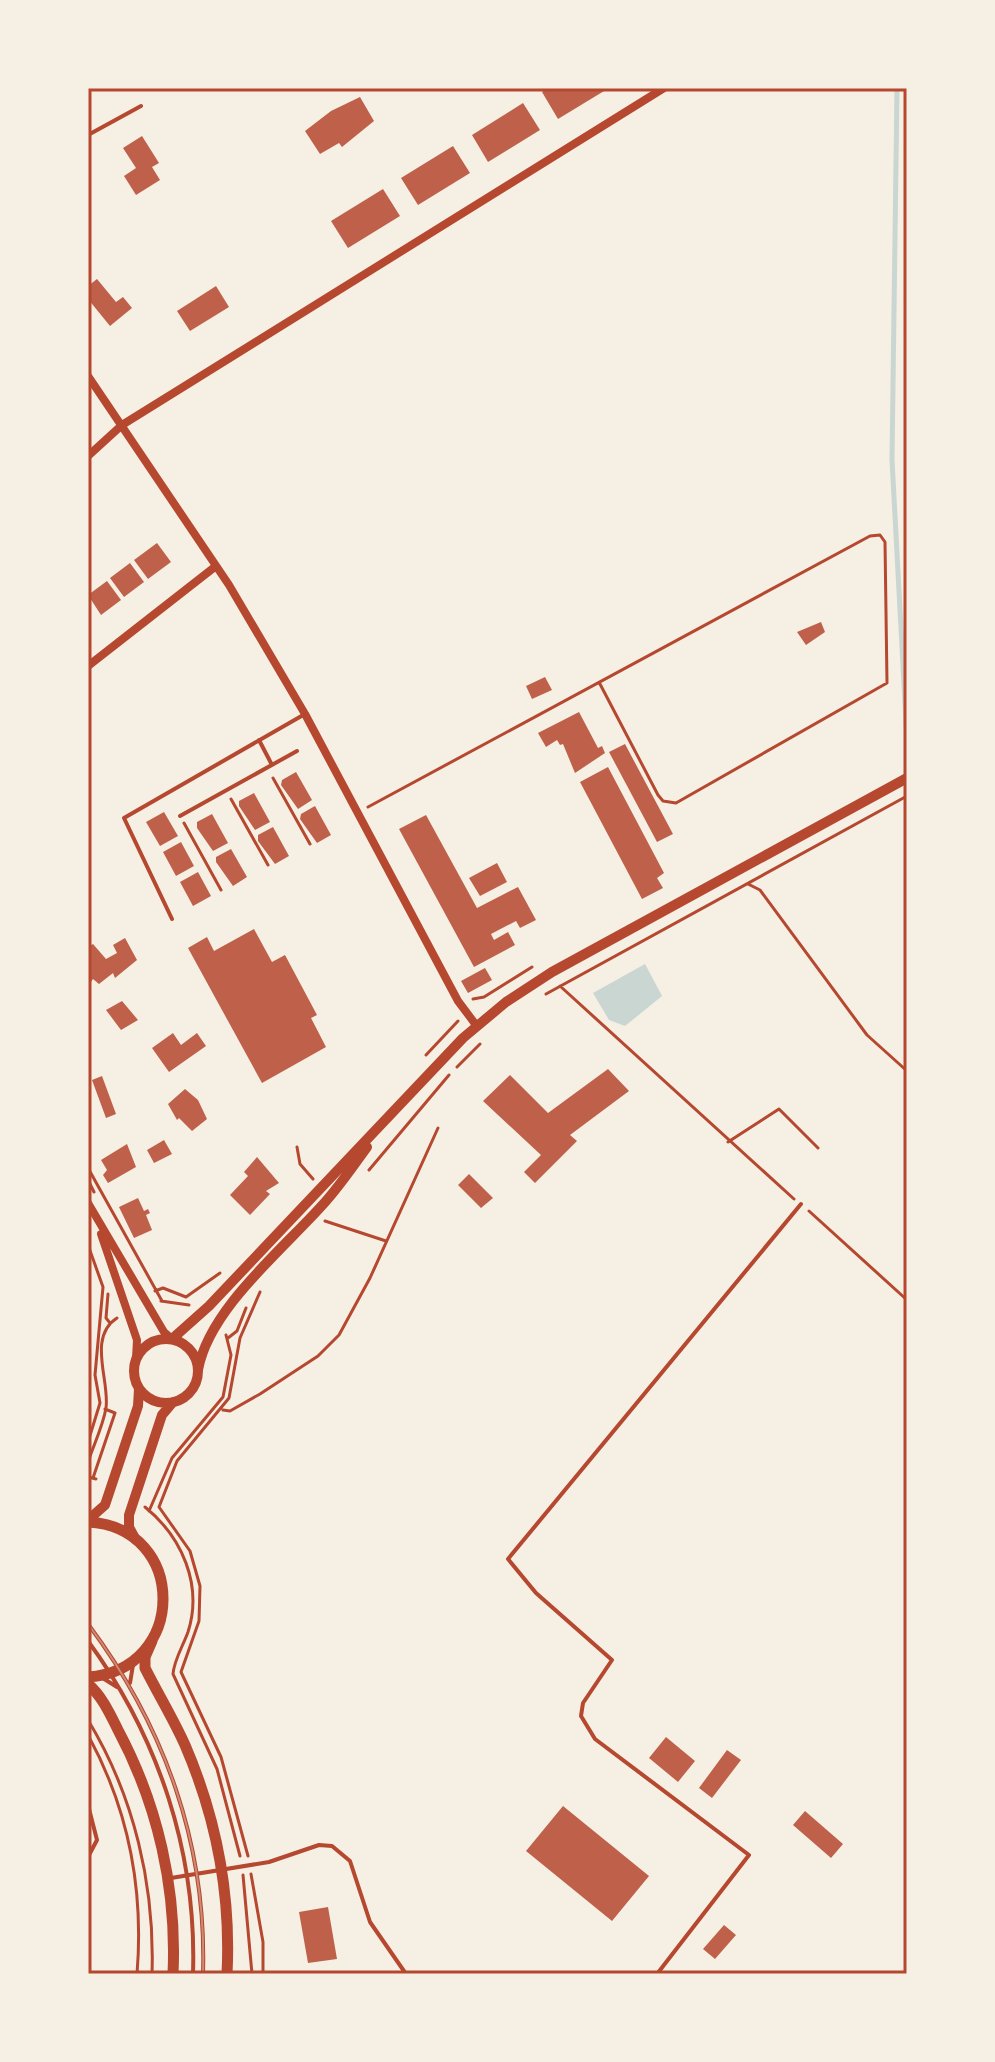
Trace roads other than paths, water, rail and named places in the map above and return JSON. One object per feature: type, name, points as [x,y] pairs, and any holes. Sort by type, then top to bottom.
[{"type":"main road","points":[[88,1521],[115,1528],[139,1543],[156,1566],[164,1593],[161,1621],[145,1657],[145,1668],[194,1768],[221,1870],[227,1974]]},
{"type":"main road","points":[[152,1641],[138,1657],[115,1671],[90,1679],[139,1775],[158,1832],[168,1879],[173,1974]]},
{"type":"street","points":[[88,456],[122,425],[664,88]]},
{"type":"street","points":[[88,376],[216,566],[305,714],[458,1001],[476,1025]]},
{"type":"street","points":[[88,666],[216,566]]},
{"type":"street","points":[[136,1358],[152,1341],[172,1339],[209,1306],[476,1025],[512,997],[552,972],[907,778]]},
{"type":"street","points":[[139,1543],[130,1530],[129,1515],[161,1417],[173,1402],[191,1392],[208,1341],[226,1313],[327,1200],[394,1113]]},
{"type":"street","points":[[88,1203],[172,1339],[190,1349],[198,1370]]},
{"type":"street","points":[[88,1521],[105,1505],[139,1401],[134,1376],[137,1340],[96,1218]]},
{"type":"street","points":[[139,1389],[157,1402],[173,1402]]},
{"type":"lane","points":[[88,135],[141,106]]},
{"type":"lane","points":[[172,919],[124,818],[305,714]]},
{"type":"lane","points":[[259,740],[270,766]]},
{"type":"lane","points":[[180,816],[297,751]]},
{"type":"lane","points":[[657,1974],[749,1855],[595,1739],[581,1716],[583,1703],[612,1660],[536,1593],[508,1559],[801,1204]]},
{"type":"lane","points":[[88,1624],[115,1671],[166,1788],[187,1876],[193,1974]]},
{"type":"lane","points":[[88,1641],[132,1689],[177,1788],[197,1874],[203,1974]]},
{"type":"lane","points":[[132,1689],[130,1674],[138,1657]]},
{"type":"lane","points":[[90,1679],[108,1680],[124,1695]]},
{"type":"lane","points":[[88,1805],[97,1840],[89,1855]]},
{"type":"lane","points":[[168,1879],[269,1862],[318,1845],[338,1848],[350,1861],[370,1922],[406,1974]]},
{"type":"waterway","points":[[897,88],[892,460],[907,740]]},
{"type":"tram line","points":[[88,1624],[139,1704],[176,1789],[198,1879],[203,1974]]}]
